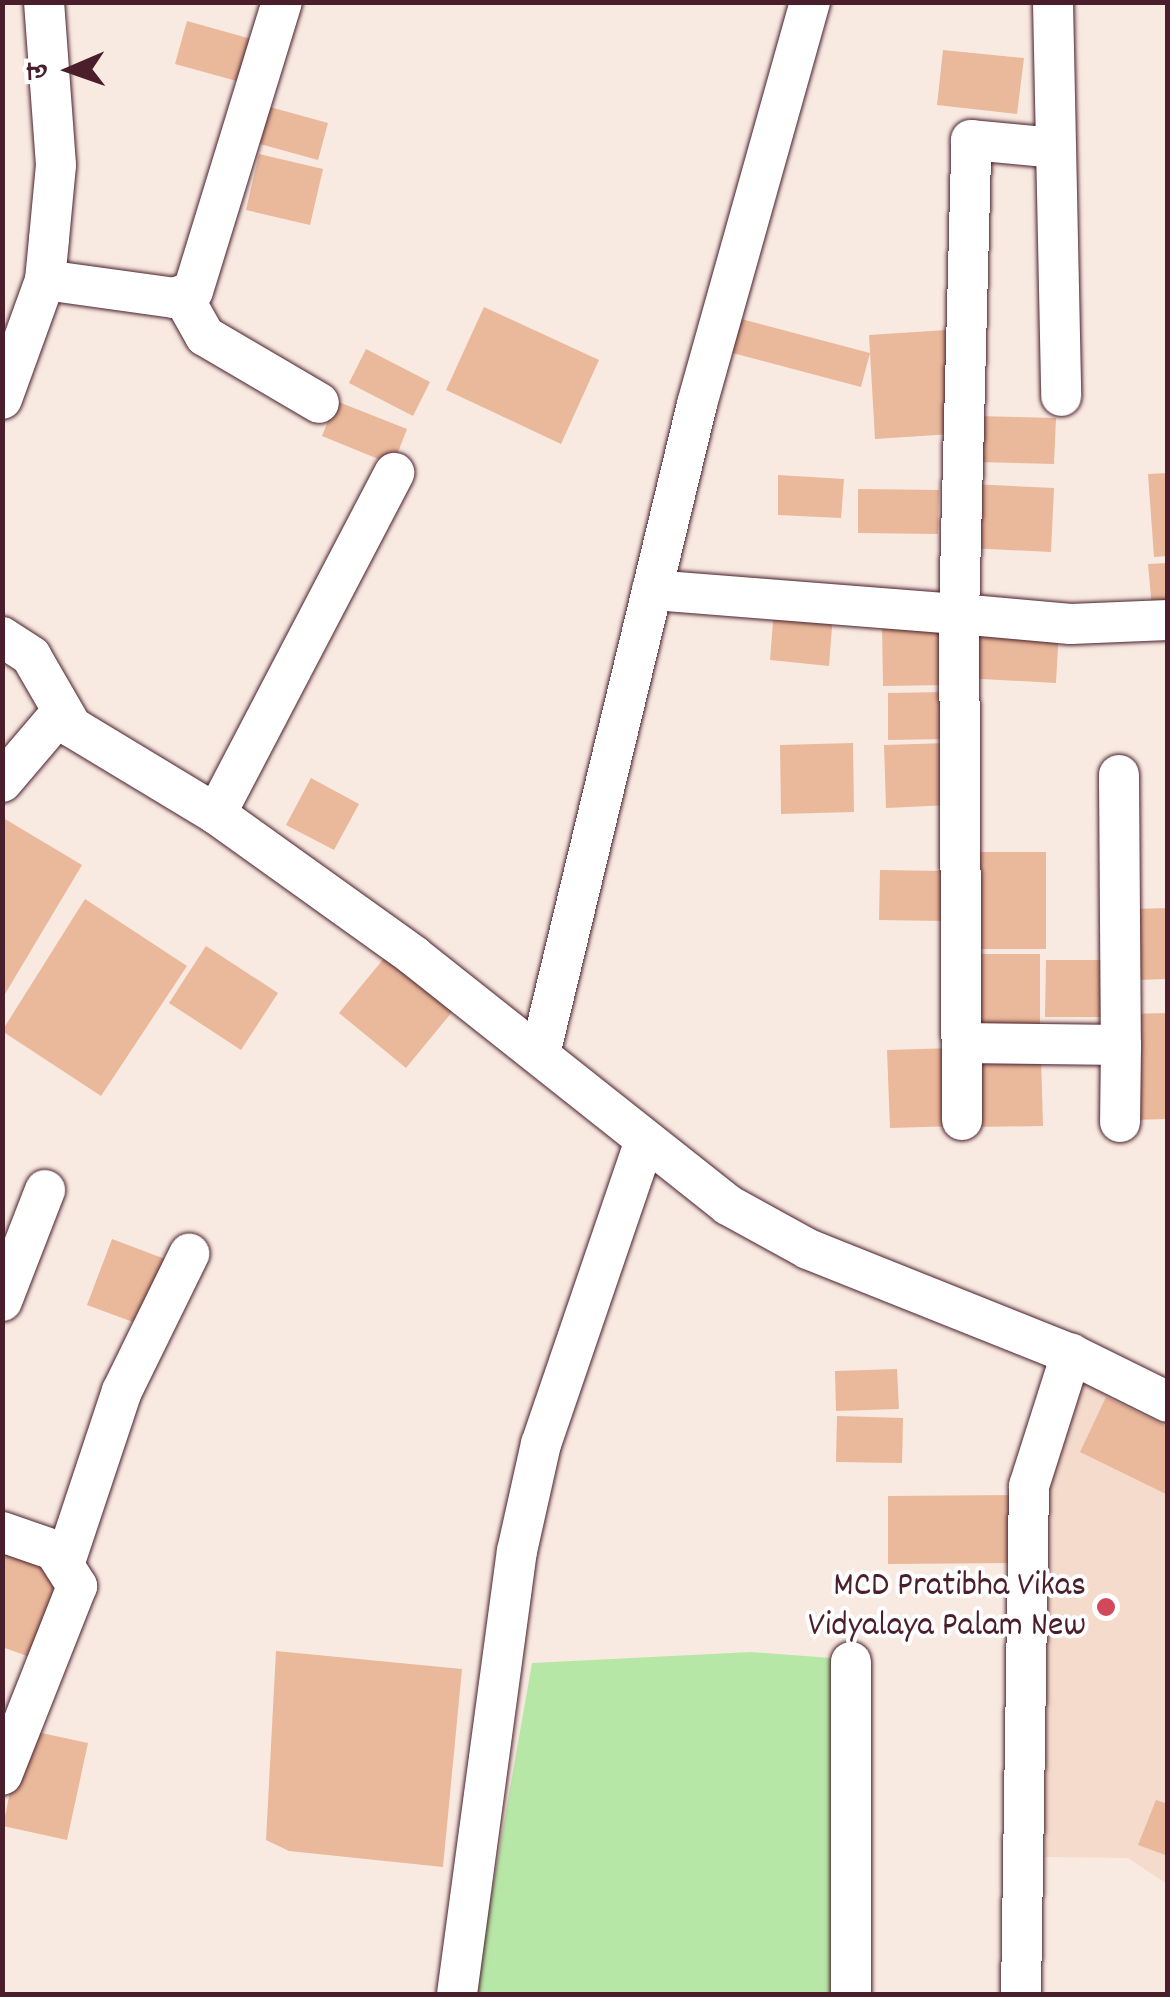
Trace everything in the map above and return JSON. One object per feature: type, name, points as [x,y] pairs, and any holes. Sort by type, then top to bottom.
[{"type":"street","points":[[2,399],[44,280],[56,166],[44,2]]},
{"type":"street","points":[[183,297],[199,280],[282,2]]},
{"type":"street","points":[[541,1050],[652,590],[810,2]]},
{"type":"street","points":[[1053,2],[1061,396]]},
{"type":"street","points":[[962,1120],[959,614],[971,140],[1056,148]]},
{"type":"street","points":[[44,280],[183,297]]},
{"type":"street","points":[[183,297],[205,336],[319,403]]},
{"type":"street","points":[[216,814],[394,474]]},
{"type":"street","points":[[652,590],[1071,624],[1168,620]]},
{"type":"street","points":[[2,637],[45,674],[58,716],[216,814],[541,1050],[644,1143],[728,1205],[808,1249],[1071,1354],[1168,1402]]},
{"type":"street","points":[[2,782],[58,716]]},
{"type":"street","points":[[1119,774],[1120,1122]]},
{"type":"street","points":[[962,1043],[1121,1045]]},
{"type":"street","points":[[457,1994],[517,1551],[541,1444],[644,1143]]},
{"type":"street","points":[[2,1301],[45,1190]]},
{"type":"street","points":[[66,1559],[122,1391],[189,1254]]},
{"type":"street","points":[[1021,1994],[1029,1486],[1071,1354]]},
{"type":"street","points":[[2,1532],[66,1559],[75,1574],[73,1600],[2,1774]]},
{"type":"street","points":[[851,1662],[851,1994]]},
{"type":"shaded area","name":"MCD Pratibha Vikas Vidyalaya Palam New","points":[[1078,1372],[1167,1413],[1167,1884],[1128,1858],[1045,1857],[1049,1472]]},
{"type":"green space","points":[[751,1652],[844,1659],[860,1994],[474,1994],[532,1663]]},
{"type":"building","points":[[187,21],[255,40],[244,83],[175,64]]},
{"type":"building","points":[[943,50],[1024,58],[1017,114],[937,105]]},
{"type":"building","points":[[270,107],[328,123],[318,160],[260,144]]},
{"type":"building","points":[[259,154],[323,169],[310,225],[246,210]]},
{"type":"building","points":[[484,307],[599,360],[561,444],[446,390]]},
{"type":"building","points":[[730,316],[870,353],[861,387],[721,350]]},
{"type":"building","points":[[946,330],[952,434],[875,439],[869,335]]},
{"type":"building","points":[[366,349],[430,382],[413,416],[349,383]]},
{"type":"building","points":[[336,401],[407,429],[393,465],[322,436]]},
{"type":"building","points":[[976,416],[1056,418],[1054,464],[975,462]]},
{"type":"building","points":[[1168,473],[1168,556],[1154,557],[1148,474]]},
{"type":"building","points":[[778,475],[844,479],[841,518],[778,515]]},
{"type":"building","points":[[972,484],[1054,488],[1051,552],[969,548]]},
{"type":"building","points":[[858,489],[939,490],[938,534],[858,533]]},
{"type":"building","points":[[1168,563],[1168,607],[1152,608],[1148,564]]},
{"type":"building","points":[[774,609],[833,614],[829,666],[770,660]]},
{"type":"building","points":[[966,623],[1059,628],[1056,683],[963,678]]},
{"type":"building","points":[[949,624],[949,685],[883,686],[882,625]]},
{"type":"building","points":[[947,692],[948,739],[888,740],[888,693]]},
{"type":"building","points":[[853,743],[854,812],[781,814],[780,745]]},
{"type":"building","points":[[948,743],[950,805],[886,808],[884,745]]},
{"type":"building","points":[[311,778],[359,804],[334,850],[286,825]]},
{"type":"building","points":[[5,819],[82,865],[2,999],[2,823]]},
{"type":"building","points":[[969,852],[1046,852],[1046,949],[969,949]]},
{"type":"building","points":[[880,870],[947,871],[945,921],[879,920]]},
{"type":"building","points":[[85,899],[187,966],[101,1096],[2,1031]]},
{"type":"building","points":[[1168,908],[1168,979],[1136,980],[1133,909]]},
{"type":"building","points":[[206,946],[278,993],[241,1050],[169,1003]]},
{"type":"building","points":[[973,954],[1040,954],[1040,1033],[973,1034]]},
{"type":"building","points":[[385,957],[452,1012],[406,1068],[339,1013]]},
{"type":"building","points":[[1046,960],[1118,960],[1118,1017],[1045,1017]]},
{"type":"building","points":[[1168,1013],[1168,1119],[1130,1120],[1128,1014]]},
{"type":"building","points":[[955,1048],[958,1126],[890,1128],[887,1050]]},
{"type":"building","points":[[1041,1058],[1043,1126],[973,1127],[971,1059]]},
{"type":"building","points":[[112,1239],[165,1259],[141,1325],[87,1305]]},
{"type":"building","points":[[897,1369],[899,1409],[836,1411],[835,1371]]},
{"type":"building","points":[[1106,1397],[1168,1427],[1168,1495],[1080,1452]]},
{"type":"building","points":[[837,1416],[903,1418],[902,1463],[836,1462]]},
{"type":"building","points":[[1015,1495],[1016,1563],[888,1564],[888,1496]]},
{"type":"building","points":[[2,1551],[60,1570],[30,1657],[2,1647]]},
{"type":"building","points":[[276,1651],[462,1669],[443,1867],[289,1851],[266,1840]]},
{"type":"building","points":[[23,1729],[88,1743],[67,1840],[3,1826]]},
{"type":"building","points":[[1156,1800],[1168,1804],[1168,1856],[1138,1845]]},
{"type":"place","name":"MCD Pratibha Vikas Vidyalaya Palam New","points":[[1106,1607]]}]
